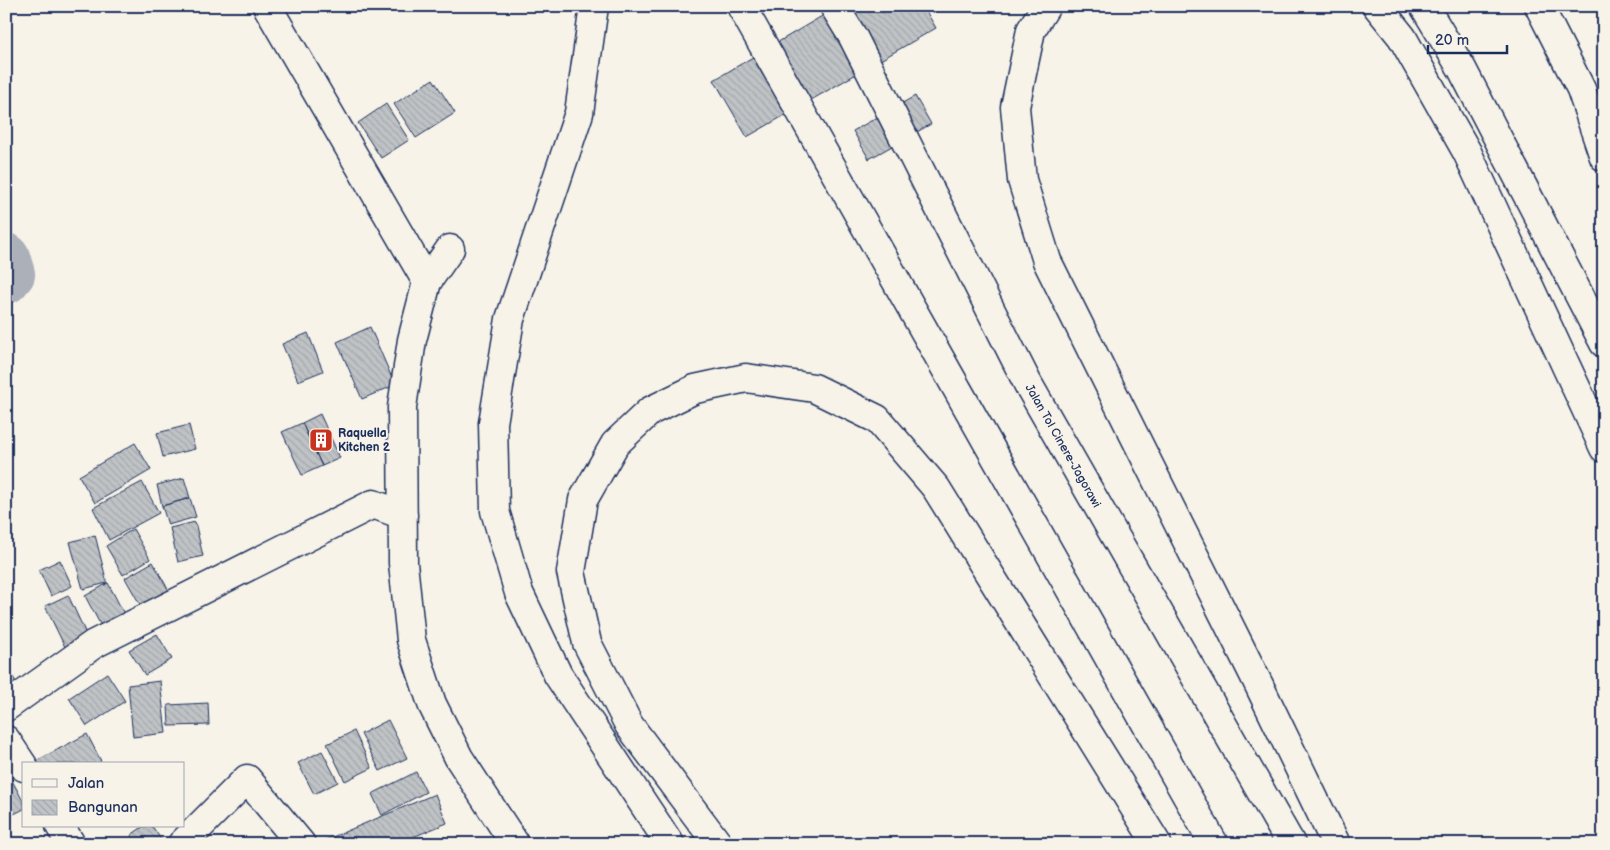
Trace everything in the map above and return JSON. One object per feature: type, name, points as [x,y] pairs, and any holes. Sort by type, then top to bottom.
[{"type":"main road","points":[[267,6],[428,282]]},
{"type":"main road","points":[[594,6],[578,113],[510,319],[493,423],[495,511],[519,593],[558,675],[670,844]]},
{"type":"main road","points":[[741,6],[1214,844]]},
{"type":"main road","name":"Jalan Tol Cinere-Jagorawi","points":[[834,6],[853,38],[1028,384],[1291,844]]},
{"type":"main road","points":[[1046,6],[1031,30],[1015,107],[1022,180],[1047,261],[1256,679],[1336,844]]},
{"type":"main road","points":[[1377,6],[1402,36],[1467,152],[1604,448]]},
{"type":"main road","points":[[1424,6],[1462,69],[1604,344]]},
{"type":"main road","points":[[1538,6],[1581,89],[1604,157]]},
{"type":"main road","points":[[450,249],[428,282],[412,340],[402,407],[403,563],[411,640],[432,704],[459,758],[515,844]]},
{"type":"main road","points":[[718,844],[629,725],[587,643],[571,572],[583,500],[615,444],[650,411],[695,389],[746,378],[814,388],[877,419],[936,488],[1157,844]]},
{"type":"main road","points":[[6,707],[94,644],[373,504],[403,515]]},
{"type":"main road","points":[[6,740],[22,764]]},
{"type":"main road","points":[[182,844],[247,778],[301,844]]},
{"type":"building","points":[[839,6],[923,6],[936,28],[747,137],[714,80]]},
{"type":"building","points":[[433,79],[455,113],[416,138],[394,104]]},
{"type":"building","points":[[915,96],[931,124],[869,159],[853,131]]},
{"type":"building","points":[[386,104],[409,140],[381,158],[358,123]]},
{"type":"building","points":[[370,327],[395,385],[362,399],[337,342]]},
{"type":"building","points":[[308,333],[323,371],[298,381],[282,344]]},
{"type":"building","name":"Raquella Kitchen 2","points":[[320,414],[340,458],[322,466],[302,423]]},
{"type":"building","points":[[302,423],[322,466],[302,475],[282,432]]},
{"type":"building","points":[[189,425],[195,449],[163,457],[157,433]]},
{"type":"building","points":[[135,443],[151,470],[95,503],[79,476]]},
{"type":"building","points":[[184,478],[190,498],[162,506],[157,485]]},
{"type":"building","points":[[142,482],[159,513],[109,540],[93,508]]},
{"type":"building","points":[[190,498],[196,517],[168,525],[162,506]]},
{"type":"building","points":[[195,522],[203,556],[178,562],[170,528]]},
{"type":"building","points":[[133,529],[150,559],[123,575],[106,546]]},
{"type":"building","points":[[95,535],[107,583],[83,589],[70,542]]},
{"type":"building","points":[[60,560],[72,586],[51,596],[39,570]]},
{"type":"building","points":[[153,562],[174,600],[146,615],[125,578]]},
{"type":"building","points":[[108,583],[130,625],[107,637],[85,596]]},
{"type":"building","points":[[68,595],[88,638],[66,649],[45,606]]},
{"type":"building","points":[[157,634],[172,659],[145,675],[129,650]]},
{"type":"building","points":[[6,666],[18,685],[6,693]]},
{"type":"building","points":[[107,673],[125,701],[87,726],[69,698]]},
{"type":"building","points":[[160,681],[166,733],[133,737],[128,685]]},
{"type":"building","points":[[208,703],[209,725],[169,726],[168,705]]},
{"type":"building","points":[[388,720],[407,758],[380,771],[361,734]]},
{"type":"building","points":[[354,731],[372,768],[345,781],[327,744]]},
{"type":"building","points":[[87,734],[101,761],[100,762],[34,762]]},
{"type":"building","points":[[322,751],[338,782],[314,794],[298,763]]},
{"type":"building","points":[[6,769],[22,799],[22,810],[6,818]]},
{"type":"building","points":[[416,772],[426,792],[382,815],[372,794]]},
{"type":"building","points":[[435,794],[447,823],[396,844],[324,844],[323,841]]},
{"type":"building","points":[[141,828],[153,828],[164,844],[137,844],[131,835]]},
{"type":"waterway","points":[[6,257],[11,274],[6,280]]},
{"type":"place","name":"Raquella Kitchen 2","points":[[321,440]]}]
